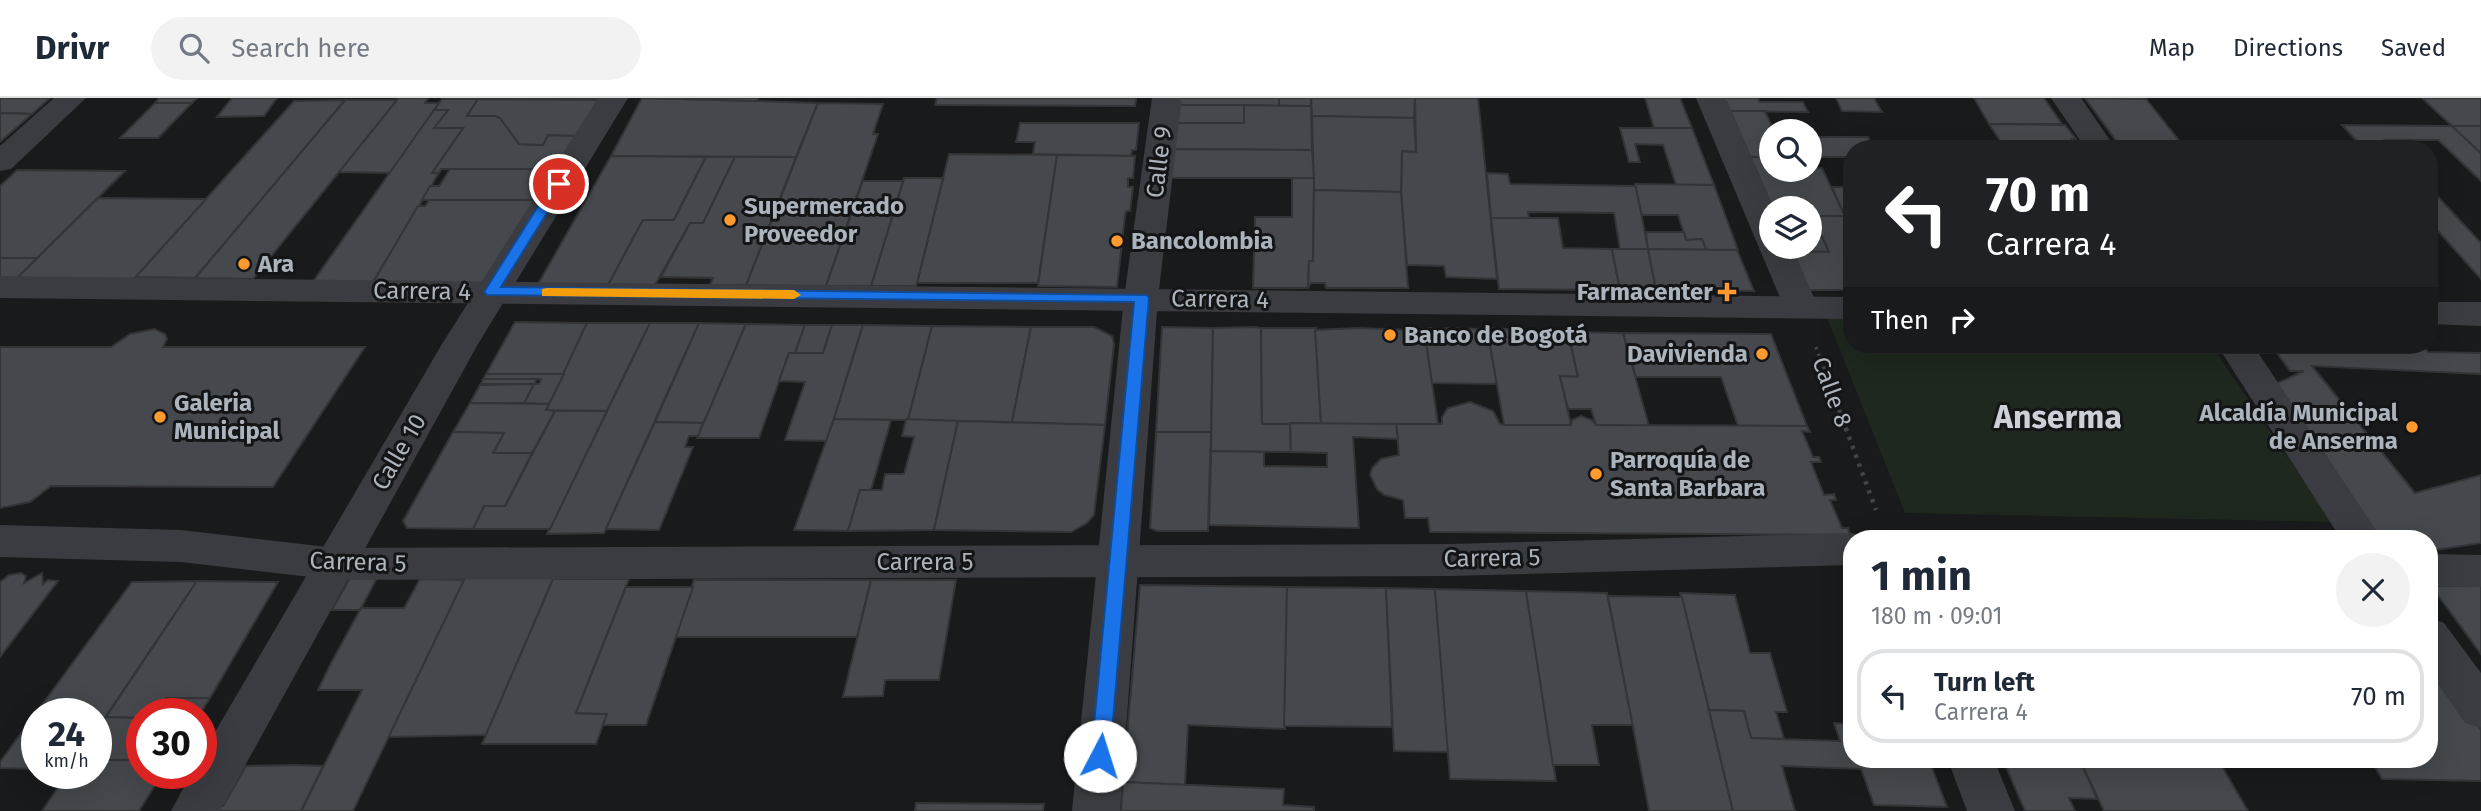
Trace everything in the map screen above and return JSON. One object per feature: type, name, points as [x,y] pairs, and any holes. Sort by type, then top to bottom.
[{"type":"street","points":[[0,162],[71,98]]},
{"type":"street","name":"Calle 10","points":[[195,811],[492,292],[613,98]]},
{"type":"street","name":"Calle 9","points":[[1096,811],[1142,298],[1167,98]]},
{"type":"street","points":[[1711,98],[1759,210]]},
{"type":"street","points":[[2066,98],[2095,140]]},
{"type":"street","points":[[1780,259],[1801,307]]},
{"type":"street","name":"Carrera 4","points":[[0,287],[1843,308]]},
{"type":"street","points":[[2438,313],[2481,314]]},
{"type":"street","points":[[2241,354],[2356,530]]},
{"type":"street","name":"Carrera 5","points":[[0,541],[181,547],[336,564],[1449,560],[1843,549]]},
{"type":"street","points":[[2438,570],[2481,571]]},
{"type":"street","points":[[2438,649],[2481,709]]},
{"type":"street","points":[[1974,768],[1991,811]]},
{"type":"path","name":"Calle 8","points":[[1801,307],[1878,513]]},
{"type":"green space","points":[[1826,315],[1843,316],[1843,354],[2217,354],[2332,522],[1905,513]]},
{"type":"building","points":[[0,98],[50,98],[32,114],[0,113]]},
{"type":"building","points":[[159,98],[197,98],[192,103],[155,103]]},
{"type":"building","points":[[232,98],[277,98],[264,116],[217,117]]},
{"type":"building","points":[[398,98],[428,98],[425,103],[439,103],[390,173],[338,172]]},
{"type":"building","points":[[462,98],[603,98],[602,100]]},
{"type":"building","points":[[642,98],[818,103],[796,157],[611,156]]},
{"type":"building","points":[[642,98],[758,98],[757,101]]},
{"type":"building","points":[[937,98],[1136,100],[1135,106],[935,105]]},
{"type":"building","points":[[1177,98],[1279,98],[1279,106],[1177,105]]},
{"type":"building","points":[[1279,98],[1311,98],[1311,106],[1279,106]]},
{"type":"building","points":[[1311,98],[1415,98],[1414,118],[1312,116]]},
{"type":"building","points":[[1415,98],[1478,98],[1497,279],[1446,277],[1444,266],[1407,265],[1401,192],[1402,151],[1416,152]]},
{"type":"building","points":[[1645,98],[1680,98],[1692,128],[1654,128]]},
{"type":"building","points":[[1722,98],[1758,98],[1760,102],[1803,102],[1808,112],[1727,111]]},
{"type":"building","points":[[1836,98],[1874,98],[1882,112],[1842,111]]},
{"type":"building","points":[[1974,98],[2044,98],[2062,124],[1989,124]]},
{"type":"building","points":[[2085,98],[2146,99],[2179,140],[2115,140]]},
{"type":"building","points":[[2422,98],[2481,98],[2481,126],[2452,126]]},
{"type":"building","points":[[442,99],[478,99],[467,116],[500,118],[519,144],[543,145],[548,135],[581,136],[560,169],[441,169],[439,173],[432,173],[463,128],[434,128],[448,110],[434,110]]},
{"type":"building","points":[[478,99],[602,100],[581,136],[548,135],[543,145],[519,144],[500,118],[495,116],[467,116]]},
{"type":"building","points":[[345,100],[397,100],[253,279],[195,278]]},
{"type":"building","points":[[345,100],[195,278],[137,277],[131,282],[294,101]]},
{"type":"building","points":[[155,103],[192,103],[158,138],[120,138]]},
{"type":"building","points":[[818,103],[883,104],[873,134],[878,134],[826,286],[746,285]]},
{"type":"building","points":[[1177,105],[1244,105],[1244,123],[1171,123]]},
{"type":"building","points":[[1244,105],[1311,106],[1312,150],[1168,149],[1171,123],[1244,123]]},
{"type":"building","points":[[434,110],[448,110],[434,128],[463,128],[432,173],[439,173],[372,284],[312,283]]},
{"type":"building","points":[[1727,111],[1765,111],[1769,119],[1759,119],[1759,157],[1746,157]]},
{"type":"building","points":[[0,113],[32,114],[0,142]]},
{"type":"building","points":[[1312,116],[1414,118],[1416,152],[1402,151],[1401,192],[1314,190]]},
{"type":"building","points":[[1020,123],[1139,123],[1136,150],[1132,150],[1131,156],[1033,154],[1035,142],[1016,142]]},
{"type":"building","points":[[1989,124],[2065,125],[2076,139],[2073,140],[2000,140]]},
{"type":"building","points":[[2342,125],[2452,126],[2481,153],[2481,181],[2438,140],[2356,140]]},
{"type":"building","points":[[2452,126],[2481,126],[2481,153],[2472,145]]},
{"type":"building","points":[[1620,128],[1692,128],[1714,185],[1676,185],[1663,145],[1635,144],[1640,162],[1629,162]]},
{"type":"building","points":[[1822,137],[1868,137],[1870,140],[1843,140],[1843,157],[1822,157]]},
{"type":"building","points":[[1173,149],[1312,150],[1314,178],[1171,178]]},
{"type":"building","points":[[949,154],[1057,155],[1038,283],[917,283]]},
{"type":"building","points":[[1057,155],[1135,156],[1133,178],[1128,178],[1128,187],[1133,187],[1130,211],[1126,211],[1125,216],[1117,287],[1038,286]]},
{"type":"building","points":[[611,156],[706,157],[674,220],[643,220],[608,285],[538,284]]},
{"type":"building","points":[[706,157],[735,157],[703,223],[690,223],[655,285],[608,285],[643,220],[674,220]]},
{"type":"building","points":[[735,157],[796,157],[746,285],[710,285],[713,278],[661,277],[690,223],[703,223]]},
{"type":"building","points":[[1746,157],[1759,157],[1759,182],[1822,182],[1822,168],[1843,216],[1822,216],[1822,196],[1763,196]]},
{"type":"building","points":[[450,169],[560,169],[541,200],[422,200],[430,186],[439,186]]},
{"type":"building","points":[[17,170],[125,171],[37,258],[0,258],[0,186]]},
{"type":"building","points":[[1487,173],[1508,174],[1510,184],[1636,186],[1648,249],[1620,249],[1614,213],[1528,212],[1529,218],[1491,218]]},
{"type":"building","points":[[904,178],[943,178],[917,283],[916,286],[871,286]]},
{"type":"building","points":[[1292,178],[1314,178],[1313,261],[1309,261],[1308,288],[1253,288],[1255,217],[1292,217]]},
{"type":"building","points":[[863,181],[903,181],[871,286],[826,286]]},
{"type":"building","points":[[1635,184],[1714,185],[1738,250],[1706,250],[1702,239],[1686,240],[1678,215],[1642,215]]},
{"type":"building","points":[[1832,187],[1843,187],[1843,212]]},
{"type":"building","points":[[1314,190],[1401,192],[1408,288],[1326,288],[1325,283],[1311,283],[1308,288],[1309,261],[1313,261]]},
{"type":"building","points":[[2438,197],[2481,243],[2481,279],[2438,231]]},
{"type":"building","points":[[98,198],[206,199],[131,282],[13,282]]},
{"type":"building","points":[[429,200],[541,200],[490,284],[372,284],[418,206],[425,206]]},
{"type":"building","points":[[1822,216],[1843,216],[1843,290],[1801,290],[1789,259],[1822,259],[1822,252],[1829,252],[1822,236]]},
{"type":"building","points":[[1491,218],[1558,218],[1563,248],[1612,249],[1620,290],[1499,289]]},
{"type":"building","points":[[1646,232],[1684,232],[1686,240],[1702,239],[1706,250],[1648,249]]},
{"type":"building","points":[[1822,236],[1829,252],[1822,252]]},
{"type":"building","points":[[1612,249],[1648,249],[1656,290],[1620,290]]},
{"type":"building","points":[[1648,249],[1737,250],[1754,291],[1656,290]]},
{"type":"building","points":[[0,258],[37,258],[13,282],[0,282]]},
{"type":"building","points":[[515,322],[587,323],[564,374],[486,374]]},
{"type":"building","points":[[587,323],[650,323],[607,411],[546,410]]},
{"type":"building","points":[[650,323],[699,323],[606,529],[604,533],[547,534]]},
{"type":"building","points":[[699,323],[746,324],[704,423],[655,422]]},
{"type":"building","points":[[746,324],[805,325],[795,353],[789,353],[759,438],[697,438]]},
{"type":"building","points":[[805,325],[832,325],[823,353],[795,353]]},
{"type":"building","points":[[832,325],[863,325],[827,441],[785,440],[805,382],[779,381],[789,353],[823,353]]},
{"type":"building","points":[[863,325],[932,326],[908,420],[834,419]]},
{"type":"building","points":[[932,326],[1031,327],[1012,422],[908,420]]},
{"type":"building","points":[[1031,327],[1094,327],[1112,336],[1114,344],[1105,425],[1012,422]]},
{"type":"building","points":[[1162,327],[1213,328],[1211,432],[1156,432]]},
{"type":"building","points":[[1213,328],[1261,328],[1262,424],[1290,423],[1291,452],[1211,451]]},
{"type":"building","points":[[1261,328],[1316,328],[1321,424],[1262,424]]},
{"type":"building","points":[[1424,328],[1438,424],[1321,424],[1315,330]]},
{"type":"building","points":[[1424,328],[1487,329],[1497,384],[1432,383]]},
{"type":"building","points":[[1487,328],[1568,332],[1578,377],[1560,376],[1571,425],[1504,425]]},
{"type":"building","name":"Galeria Municipal","points":[[154,329],[165,334],[167,339],[163,347],[365,347],[273,487],[51,486],[30,502],[0,508],[0,347],[111,347],[130,334]]},
{"type":"building","points":[[1568,332],[1623,333],[1649,426],[1596,425],[1591,409],[1568,409],[1560,376],[1578,377]]},
{"type":"building","points":[[1623,333],[1771,334],[1807,426],[1738,426],[1721,377],[1636,377]]},
{"type":"building","points":[[2481,353],[2481,374],[2312,366],[2415,493],[2481,475],[2481,543],[2438,550],[2438,530],[2369,530],[2273,385],[2304,371],[2290,371],[2278,354]]},
{"type":"building","points":[[486,374],[564,374],[549,404],[524,403],[534,384],[539,384],[541,379],[483,379]]},
{"type":"building","points":[[483,379],[537,379],[534,384],[481,384]]},
{"type":"building","points":[[534,384],[524,403],[470,403],[480,385]]},
{"type":"building","points":[[1470,402],[1493,411],[1500,424],[1504,425],[1571,425],[1572,420],[1581,416],[1592,420],[1596,425],[1807,426],[1810,432],[1802,431],[1813,457],[1819,457],[1821,462],[1811,462],[1824,495],[1834,494],[1836,500],[1830,500],[1842,528],[1849,530],[1843,530],[1843,535],[1430,532],[1428,518],[1405,518],[1403,500],[1384,495],[1377,489],[1370,475],[1372,468],[1381,459],[1399,455],[1396,424],[1442,424],[1442,417],[1448,408]]},
{"type":"building","points":[[470,403],[549,404],[546,410],[555,411],[532,453],[493,453],[504,433],[453,432]]},
{"type":"building","points":[[555,411],[607,411],[550,529],[473,529],[484,506],[505,506]]},
{"type":"building","points":[[834,419],[891,420],[871,490],[860,490],[848,531],[794,530]]},
{"type":"building","points":[[906,419],[958,421],[934,530],[848,531],[860,490],[882,490],[885,474],[904,474],[914,437],[902,436]]},
{"type":"building","points":[[958,421],[1105,425],[1094,515],[1087,523],[1071,532],[934,530]]},
{"type":"building","points":[[655,422],[703,423],[698,436],[689,436],[685,447],[693,447],[659,530],[606,529]]},
{"type":"building","points":[[1290,423],[1396,424],[1398,439],[1353,437],[1359,528],[1209,525],[1211,451],[1264,452],[1264,466],[1327,467],[1327,453],[1291,452]]},
{"type":"building","points":[[453,432],[504,433],[493,453],[532,453],[505,506],[484,506],[473,529],[407,528],[403,521]]},
{"type":"building","points":[[1156,432],[1211,432],[1208,531],[1157,531],[1150,528]]},
{"type":"building","points":[[21,573],[26,576],[24,583],[42,573],[43,584],[48,580],[58,581],[0,657],[0,582],[9,575]]},
{"type":"building","points":[[555,576],[486,735],[388,737],[465,577]]},
{"type":"building","points":[[350,578],[377,578],[360,610],[332,610]]},
{"type":"building","points":[[420,579],[464,580],[353,811],[301,811],[362,690],[318,690],[330,665],[361,608],[404,608]]},
{"type":"building","points":[[553,579],[629,579],[576,713],[607,714],[596,744],[482,744]]},
{"type":"building","points":[[694,580],[871,580],[857,637],[675,637]]},
{"type":"building","points":[[871,580],[956,580],[939,680],[885,680],[883,696],[843,697]]},
{"type":"building","points":[[197,581],[112,707],[112,698],[47,698],[132,582]]},
{"type":"building","points":[[197,581],[278,582],[210,698],[126,698],[126,718],[112,717],[112,708]]},
{"type":"building","points":[[1140,585],[1287,587],[1285,729],[1188,725],[1185,785],[1123,782]]},
{"type":"building","points":[[2438,586],[2481,586],[2481,654],[2438,596]]},
{"type":"building","points":[[626,587],[693,587],[646,725],[603,725],[607,714],[576,713]]},
{"type":"building","points":[[1287,587],[1386,588],[1392,727],[1284,726]]},
{"type":"building","points":[[1386,588],[1435,589],[1449,752],[1394,751]]},
{"type":"building","points":[[1435,589],[1526,591],[1556,781],[1450,779]]},
{"type":"building","points":[[1526,591],[1607,593],[1633,725],[1592,725],[1599,765],[1553,765]]},
{"type":"building","points":[[1680,593],[1735,595],[1750,653],[1770,653],[1787,712],[1776,712],[1784,739],[1751,738],[1744,711],[1709,710]]},
{"type":"building","points":[[1608,596],[1682,597],[1733,811],[1649,811]]},
{"type":"building","points":[[2438,664],[2481,730],[2481,781],[2382,779],[2376,768],[2438,768]]},
{"type":"building","points":[[1709,710],[1744,711],[1751,738],[1840,741],[1834,723],[1843,724],[1843,768],[1932,768],[1947,807],[1874,805],[1861,769],[1782,766],[1795,811],[1733,811]]},
{"type":"building","points":[[112,717],[126,718],[126,760],[112,760]]},
{"type":"building","points":[[21,733],[21,769],[0,768],[0,762]]},
{"type":"building","points":[[112,760],[126,760],[126,789],[153,789],[139,811],[42,811],[57,789],[112,789]]},
{"type":"building","points":[[246,766],[323,766],[301,811],[212,811],[214,807],[223,806]]},
{"type":"building","points":[[2006,768],[2083,768],[2097,799],[2069,798],[2075,811],[2025,811]]},
{"type":"building","points":[[2084,768],[2223,768],[2248,811],[2104,811]]},
{"type":"building","points":[[1123,782],[1284,789],[1283,805],[1314,807],[1314,811],[1121,811]]},
{"type":"building","points":[[916,803],[1044,804],[1043,811],[915,811]]},
{"type":"slow traffic","points":[[547,292],[794,295]]},
{"type":"place","name":"Supermercado Proveedor","points":[[730,220]]},
{"type":"place","name":"Bancolombia","points":[[1117,241]]},
{"type":"place","name":"Ara","points":[[244,264]]},
{"type":"place","name":"Farmacenter","points":[[1727,292]]},
{"type":"place","name":"Banco de Bogotá","points":[[1390,335]]},
{"type":"place","name":"Davivienda","points":[[1762,354]]},
{"type":"place","name":"Galeria Municipal","points":[[160,417]]},
{"type":"place","name":"Alcaldía Municipal de Anserma","points":[[2412,427]]},
{"type":"place","name":"Parroquía de Santa Barbara","points":[[1596,474]]},
{"type":"district","name":"Anserma","points":[[2058,417]]},
{"type":"route","points":[[559,184],[492,292],[1142,298],[1100,756]]}]
